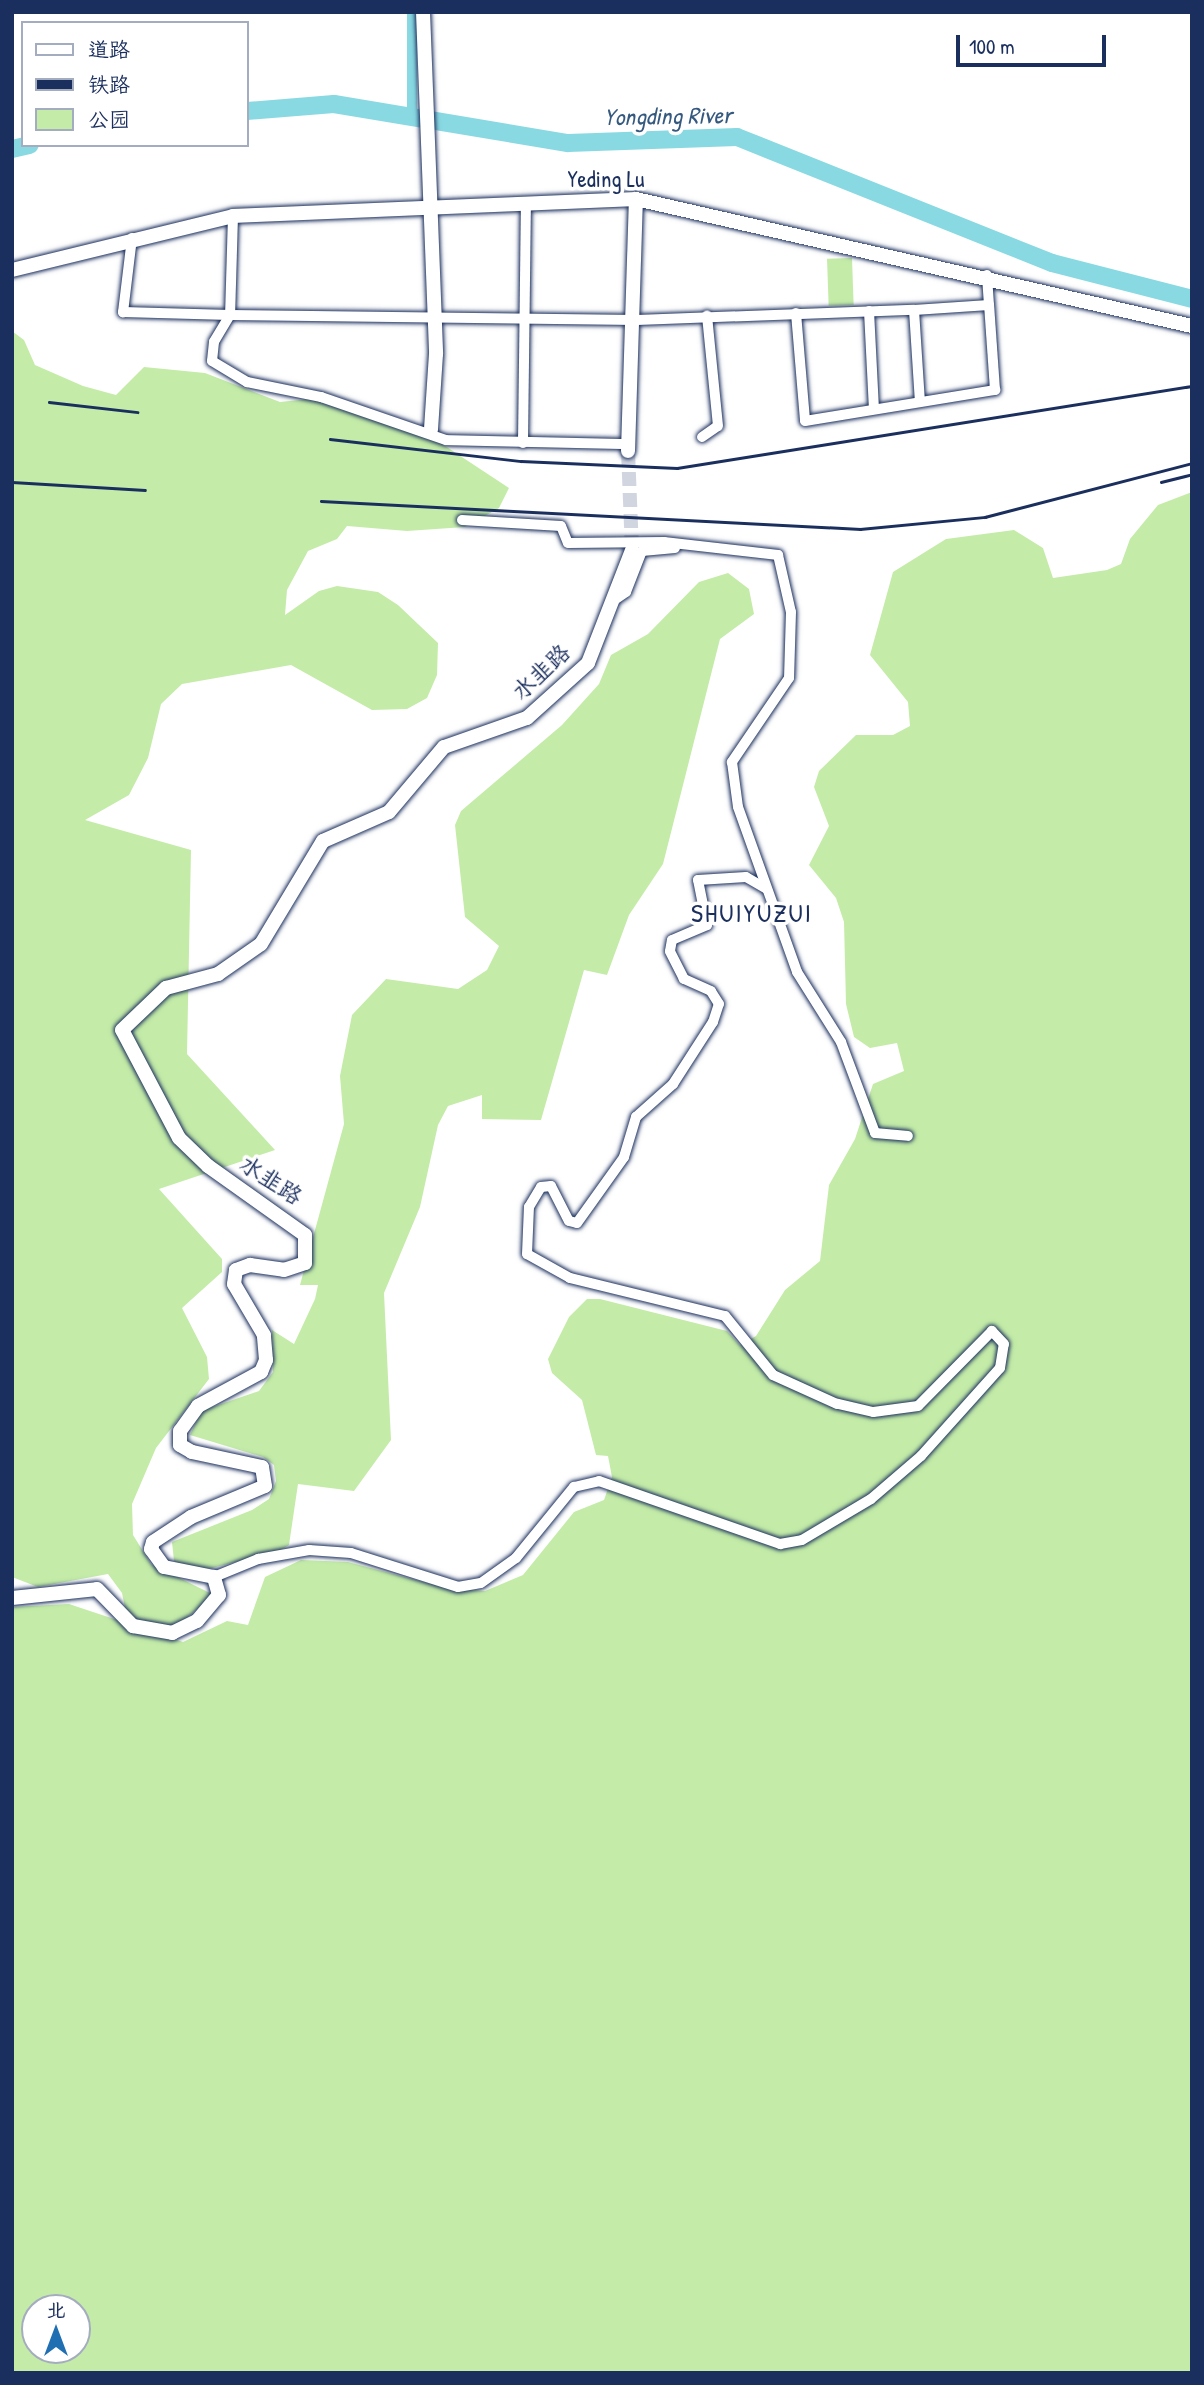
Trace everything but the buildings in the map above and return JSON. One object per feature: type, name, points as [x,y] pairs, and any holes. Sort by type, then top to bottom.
[{"type":"street","points":[[423,16],[434,316],[431,430]]},
{"type":"street","points":[[233,216],[230,315],[214,342],[212,361],[247,382],[431,430],[446,440],[628,448],[637,320],[636,199]]},
{"type":"street","name":"Yeding Lu","points":[[12,270],[132,238],[233,216],[428,203],[636,199],[987,275],[1192,326]]},
{"type":"street","points":[[523,443],[527,316],[526,203]]},
{"type":"street","points":[[132,238],[123,312],[527,316],[637,320],[989,305]]},
{"type":"street","points":[[796,313],[804,421],[995,390],[987,275]]},
{"type":"street","points":[[914,310],[920,402]]},
{"type":"street","points":[[869,312],[874,409]]},
{"type":"street","points":[[702,437],[718,426],[707,316]]},
{"type":"street","points":[[462,520],[561,526],[568,543],[691,546],[778,555],[791,612],[789,678],[740,748],[731,773],[767,889],[797,972],[841,1042],[875,1133],[908,1136]]},
{"type":"street","points":[[613,601],[626,592],[642,551],[691,546]]},
{"type":"street","name":"水韭路","points":[[214,1577],[164,1567],[151,1549],[153,1542],[191,1517],[257,1495],[266,1476],[262,1467],[192,1452],[180,1445],[180,1431],[198,1406],[261,1372],[266,1360],[264,1335],[234,1284],[236,1270],[250,1265],[284,1270],[305,1263],[304,1235],[208,1167],[179,1138],[122,1030],[166,988],[218,974],[261,944],[323,841],[389,812],[444,747],[527,718],[587,663],[632,550]]},
{"type":"street","points":[[12,1598],[97,1589],[133,1626],[172,1633],[212,1607],[219,1595],[214,1577],[258,1559],[309,1550],[351,1553],[458,1587],[481,1583],[516,1558],[574,1487],[599,1481],[780,1544],[802,1540],[871,1499],[942,1436],[993,1377],[1004,1344],[992,1331],[982,1334],[941,1388],[918,1406],[873,1412],[837,1404],[773,1375],[725,1316],[570,1278],[527,1254],[529,1207],[541,1187],[551,1186],[569,1220],[577,1223],[624,1157],[636,1117],[673,1084],[713,1022],[719,1004],[711,991],[684,979],[670,951],[672,940],[707,925],[698,880],[746,877],[767,889]]},
{"type":"green space","points":[[852,258],[854,305],[829,306],[827,259]]},
{"type":"green space","points":[[12,331],[24,340],[35,365],[83,386],[116,395],[144,367],[205,373],[280,402],[310,399],[427,434],[509,488],[499,508],[465,527],[407,531],[347,526],[337,539],[308,551],[287,590],[285,615],[319,591],[337,586],[378,592],[398,605],[438,643],[437,675],[427,698],[407,709],[372,710],[291,665],[182,684],[161,704],[148,758],[129,795],[85,820],[191,850],[187,1054],[275,1150],[159,1189],[222,1259],[222,1272],[182,1308],[207,1357],[209,1379],[156,1448],[132,1504],[133,1535],[151,1564],[214,1595],[177,1626],[128,1622],[122,1593],[108,1574],[38,1587],[12,1577]]},
{"type":"green space","points":[[1192,492],[1192,2373],[12,2373],[12,1607],[69,1604],[183,1642],[227,1621],[248,1625],[265,1577],[301,1560],[348,1562],[446,1588],[485,1591],[523,1575],[574,1512],[604,1500],[612,1477],[608,1456],[596,1455],[582,1400],[552,1373],[548,1359],[569,1317],[587,1299],[600,1299],[727,1331],[740,1345],[756,1336],[785,1290],[820,1261],[829,1185],[855,1139],[873,1084],[904,1071],[897,1043],[870,1048],[854,1037],[846,1004],[844,922],[836,898],[809,865],[829,826],[814,787],[819,771],[856,735],[893,735],[910,726],[908,702],[870,655],[893,572],[946,539],[1014,530],[1043,548],[1053,578],[1107,570],[1121,564],[1130,539],[1158,505]]},
{"type":"green space","points":[[728,573],[749,589],[754,614],[720,639],[663,864],[629,915],[607,975],[584,970],[541,1120],[482,1119],[482,1095],[448,1106],[438,1125],[420,1207],[384,1293],[391,1440],[354,1491],[298,1484],[289,1545],[279,1551],[212,1568],[189,1570],[174,1561],[172,1542],[252,1510],[269,1499],[276,1481],[274,1465],[263,1457],[190,1435],[201,1411],[259,1391],[273,1372],[272,1330],[294,1344],[315,1299],[318,1285],[300,1285],[344,1124],[340,1076],[352,1015],[386,979],[458,989],[487,970],[499,946],[465,917],[455,825],[461,811],[562,725],[599,684],[611,655],[648,634],[699,582]]},
{"type":"waterway","points":[[412,12],[412,115]]},
{"type":"waterway","name":"Yongding River","points":[[248,111],[334,104],[568,143],[737,137],[1052,263],[1192,299]]},
{"type":"waterway","name":"Yongding River","points":[[12,149],[21,147]]},
{"type":"tunnel","points":[[628,451],[632,550]]},
{"type":"railway","points":[[330,439],[521,461],[677,468],[1192,386]]},
{"type":"railway","points":[[49,402],[137,412]]},
{"type":"railway","points":[[321,501],[860,529],[985,517],[1192,463]]},
{"type":"railway","points":[[1161,482],[1192,474]]},
{"type":"railway","points":[[12,482],[145,490]]},
{"type":"district","name":"SHUIYUZUI","points":[[752,913]]}]
